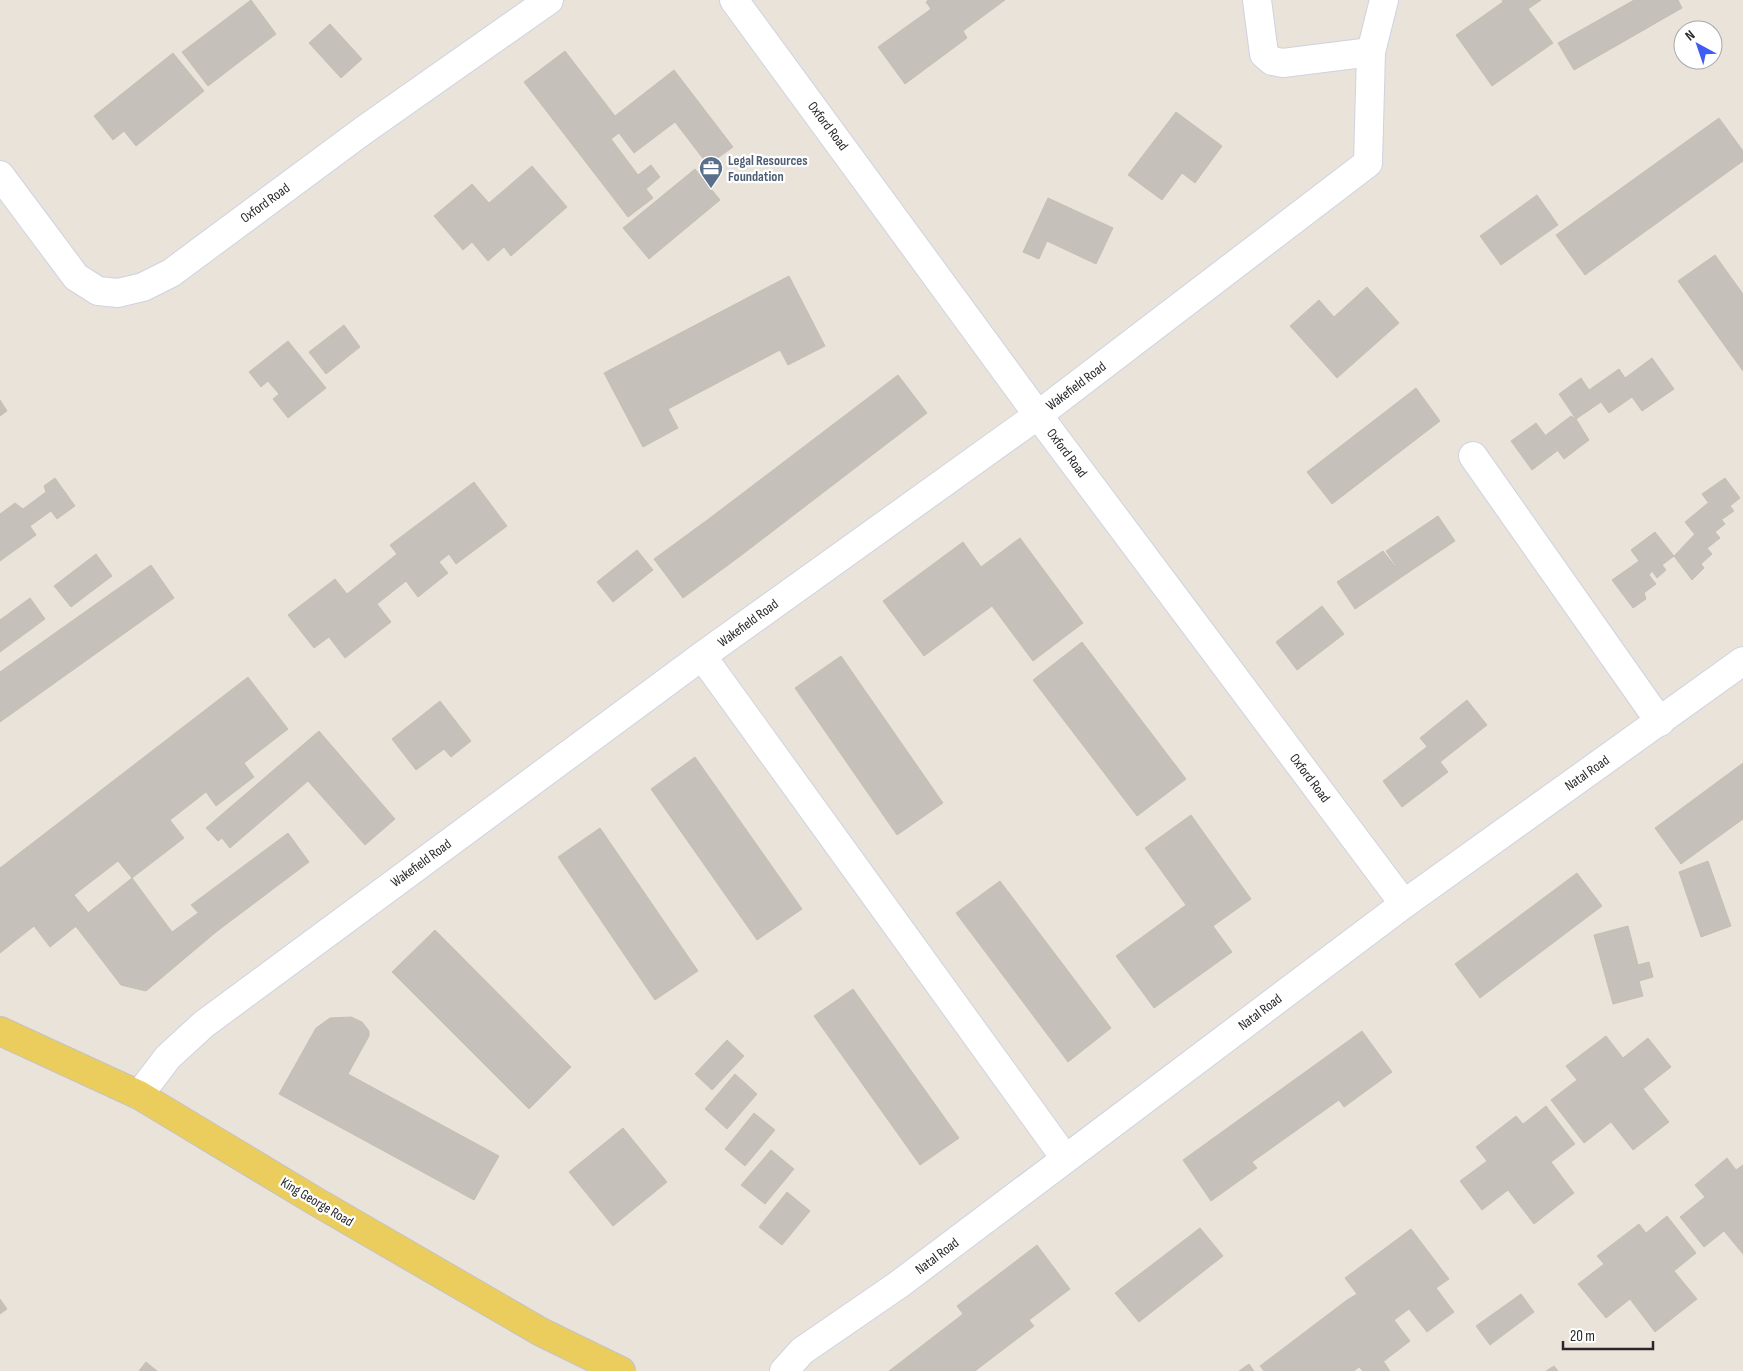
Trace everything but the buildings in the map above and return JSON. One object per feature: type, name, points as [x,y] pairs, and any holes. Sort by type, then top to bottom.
[{"type":"main road","name":"King George Road","points":[[4,1031],[139,1095],[315,1201],[541,1332],[621,1371]]},
{"type":"street","name":"Oxford Road","points":[[0,174],[76,277],[98,291],[118,293],[143,287],[171,273],[364,130],[549,0]]},
{"type":"street","name":"Oxford Road","points":[[734,0],[1038,414],[1404,904]]},
{"type":"street","points":[[1257,0],[1264,54],[1272,61],[1283,63],[1371,52],[1384,0]]},
{"type":"street","name":"Wakefield Road","points":[[139,1095],[168,1057],[204,1024],[702,656],[1038,414],[1368,163],[1371,52]]},
{"type":"street","points":[[1473,456],[1660,722]]},
{"type":"street","points":[[702,656],[1065,1158]]},
{"type":"street","name":"Natal Road","points":[[784,1371],[802,1351],[898,1285],[1404,904],[1743,661]]},
{"type":"place","name":"Legal Resources Foundation","points":[[711,189]]}]
